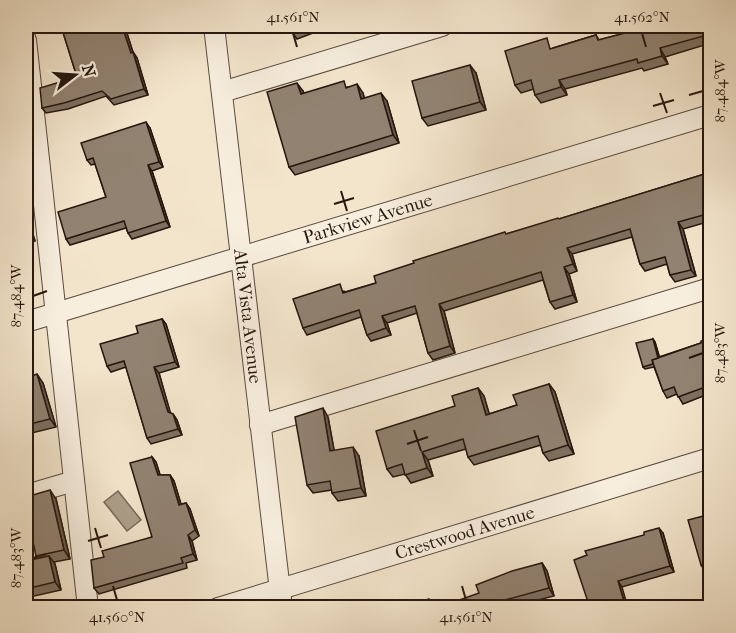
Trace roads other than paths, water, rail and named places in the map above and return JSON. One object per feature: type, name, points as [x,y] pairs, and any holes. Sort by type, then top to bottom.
[{"type":"street","name":"Alta Vista Avenue","points":[[214,26],[281,598]]},
{"type":"street","points":[[222,92],[442,26]]},
{"type":"street","points":[[26,40],[31,147],[55,313],[88,608]]},
{"type":"street","name":"Parkview Avenue","points":[[26,322],[711,116]]},
{"type":"street","points":[[260,425],[711,288]]},
{"type":"street","name":"Crestwood Avenue","points":[[218,608],[281,598],[711,458]]},
{"type":"street","points":[[26,495],[74,481]]}]
